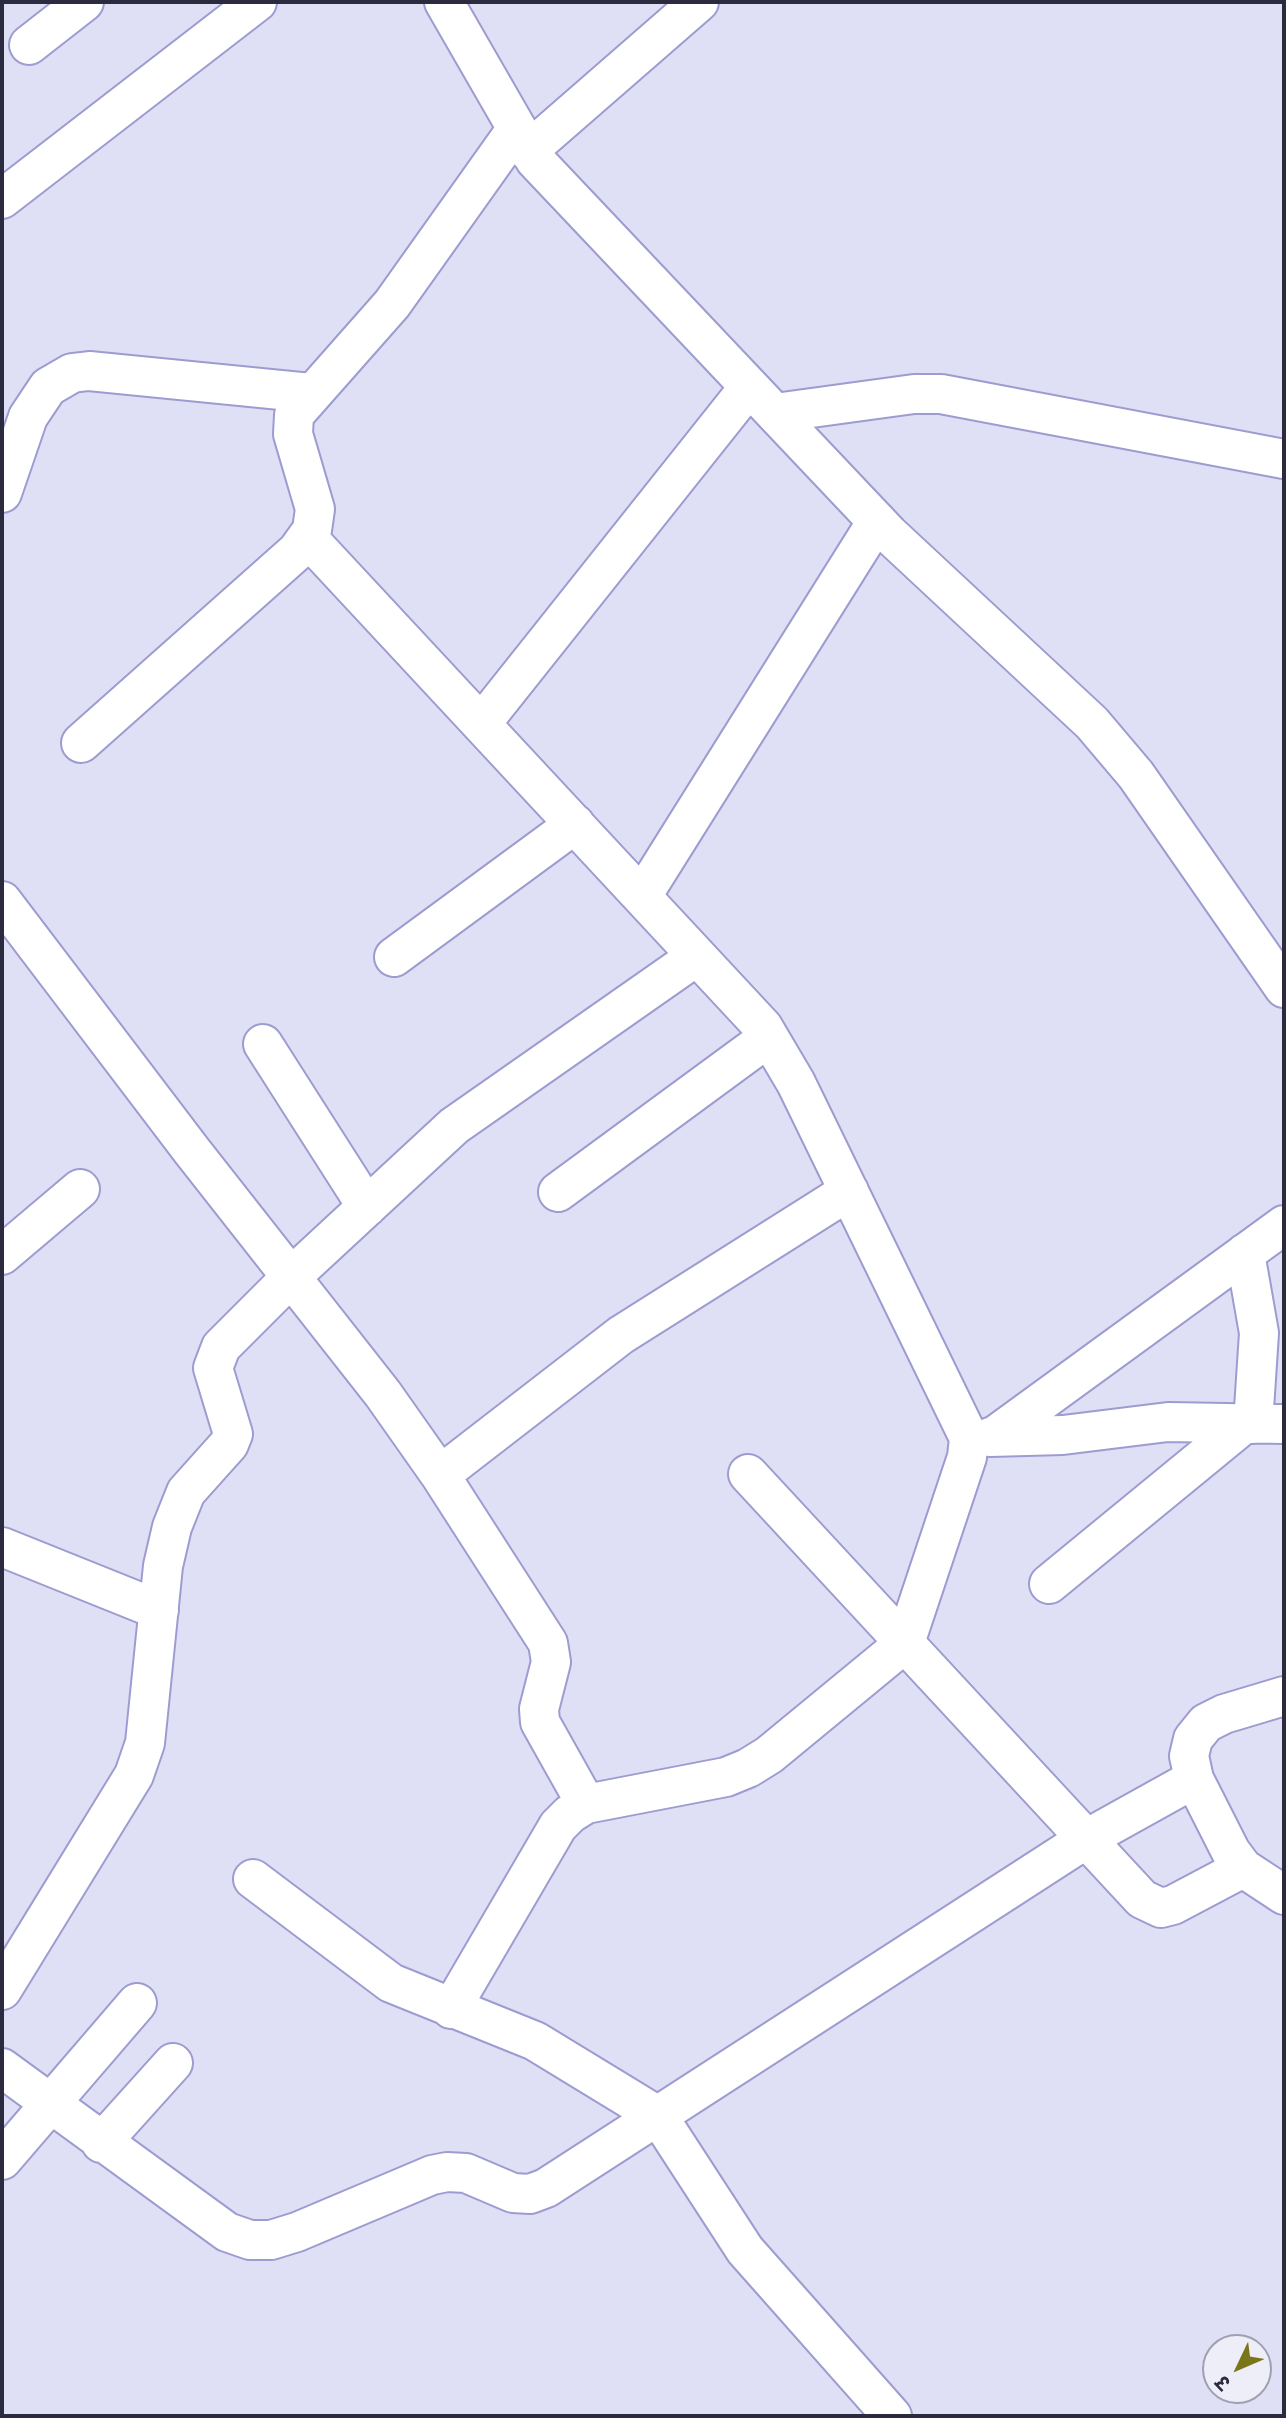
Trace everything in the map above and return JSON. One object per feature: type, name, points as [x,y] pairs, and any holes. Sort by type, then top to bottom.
[{"type":"street","points":[[29,45],[84,2]]},
{"type":"street","points":[[2,199],[257,2]]},
{"type":"street","points":[[81,743],[297,551],[312,530],[315,509],[293,434],[294,415],[311,393],[392,304],[522,141],[699,2]]},
{"type":"street","points":[[459,8],[522,141],[552,180],[877,521],[1108,741],[1136,775],[1284,988]]},
{"type":"street","points":[[2,493],[28,417],[48,387],[72,373],[89,371],[311,393]]},
{"type":"street","points":[[481,724],[762,400],[941,394],[1284,459]]},
{"type":"street","points":[[642,896],[877,521]]},
{"type":"street","points":[[307,537],[642,896],[769,1037],[981,1438]]},
{"type":"street","points":[[394,957],[575,824]]},
{"type":"street","points":[[2,901],[399,1416],[440,1475],[548,1643],[551,1662],[539,1709],[540,1722],[586,1804]]},
{"type":"street","points":[[2,1990],[134,1775],[145,1743],[166,1553],[186,1492],[229,1444],[233,1434],[213,1368],[221,1347],[291,1277],[454,1126],[697,957]]},
{"type":"street","points":[[558,1192],[769,1037]]},
{"type":"street","points":[[263,1044],[366,1207]]},
{"type":"street","points":[[2,1255],[79,1188]]},
{"type":"street","points":[[440,1475],[621,1335],[849,1191]]},
{"type":"street","points":[[451,2009],[558,1826],[586,1804],[726,1777],[748,1768],[769,1755],[905,1643],[967,1457],[981,1438],[1284,1225]]},
{"type":"street","points":[[1245,1253],[1259,1334],[1261,1424]]},
{"type":"street","points":[[981,1438],[1063,1435],[1168,1422],[1261,1424]]},
{"type":"street","points":[[1049,1584],[1261,1424]]},
{"type":"street","points":[[748,1474],[1142,1899],[1161,1908],[1173,1905],[1243,1868]]},
{"type":"street","points":[[2,1546],[159,1610]]},
{"type":"street","points":[[1284,1696],[1224,1714],[1206,1723],[1193,1739],[1189,1756],[1194,1779],[1231,1852],[1243,1868],[1284,1895]]},
{"type":"street","points":[[2,2068],[48,2105],[227,2232],[250,2241],[271,2240],[447,2172],[466,2173],[513,2193],[530,2194],[546,2189],[1087,1839],[1194,1779]]},
{"type":"street","points":[[253,1879],[391,1983],[535,2041],[658,2116],[745,2250],[892,2416]]},
{"type":"street","points":[[2,2160],[136,2003]]},
{"type":"street","points":[[101,2143],[173,2063]]}]
